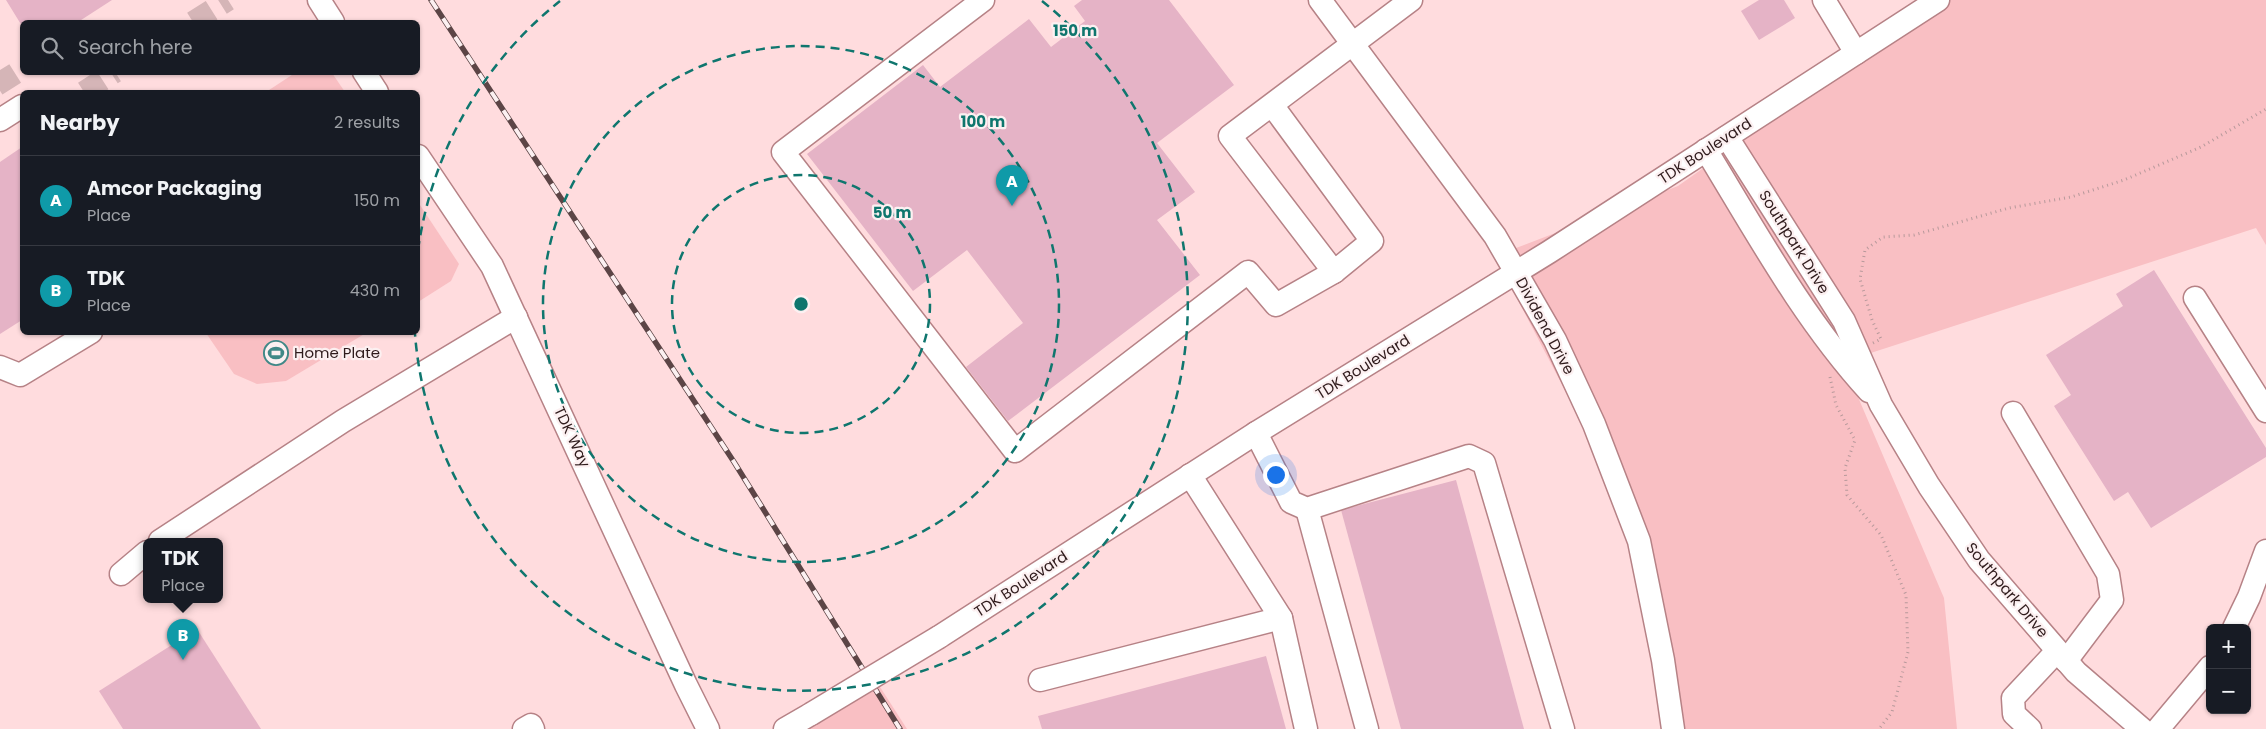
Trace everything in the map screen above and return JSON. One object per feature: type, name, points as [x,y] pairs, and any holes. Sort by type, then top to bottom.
[{"type":"street","points":[[319,0],[332,20]]},
{"type":"street","points":[[983,0],[783,152],[1015,451],[1248,272],[1276,305],[1334,272],[1372,241],[1272,105]]},
{"type":"street","name":"Dividend Drive","points":[[1320,0],[1458,183],[1495,236],[1555,340],[1594,424],[1639,541],[1663,660],[1673,729]]},
{"type":"street","points":[[1334,272],[1230,136],[1411,0]]},
{"type":"street","points":[[1824,0],[1856,53]]},
{"type":"street","name":"TDK Boulevard","points":[[784,729],[939,637],[1256,432],[1516,273],[1938,0]]},
{"type":"street","points":[[366,75],[375,90]]},
{"type":"street","points":[[0,120],[20,107]]},
{"type":"street","name":"Southpark Drive","points":[[1727,137],[1844,321],[1850,356]]},
{"type":"street","name":"Southpark Drive","points":[[1706,150],[1770,256],[1850,356],[1929,486],[1979,560],[2062,656],[2142,729]]},
{"type":"street","name":"TDK Way","points":[[420,159],[492,266],[708,729]]},
{"type":"street","points":[[2195,298],[2266,411]]},
{"type":"street","points":[[165,538],[343,422],[516,317]]},
{"type":"street","points":[[0,367],[20,375],[86,335]]},
{"type":"street","points":[[2013,413],[2108,574],[2112,600],[2062,656],[2013,698],[2014,714],[2030,729]]},
{"type":"street","points":[[1256,432],[1291,502],[1307,509],[1469,456],[1484,463],[1563,729]]},
{"type":"street","points":[[1190,475],[1281,618],[1306,729]]},
{"type":"street","points":[[1307,509],[1367,729]]},
{"type":"street","points":[[2236,624],[2249,597],[2266,551]]},
{"type":"street","points":[[121,574],[143,555]]},
{"type":"street","points":[[1040,680],[1281,618]]},
{"type":"street","points":[[2158,729],[2208,669]]},
{"type":"street","points":[[524,729],[531,725],[534,729]]},
{"type":"path","points":[[1880,729],[1892,712],[1908,652],[1906,595],[1881,535],[1847,495],[1845,468],[1855,440],[1836,405],[1828,370],[1881,338],[1872,320],[1860,279],[1865,250],[1883,237],[1914,235],[2009,208],[2070,197],[2124,180],[2201,147],[2266,109]]},
{"type":"shaded area","points":[[1941,0],[2266,0],[2266,245],[2256,228],[1843,362],[1944,598],[1957,729],[1662,729],[1633,521],[1495,256],[1678,186]]},
{"type":"shaded area","points":[[292,75],[333,75],[344,90],[269,90]]},
{"type":"shaded area","points":[[420,205],[459,264],[451,281],[420,301]]},
{"type":"shaded area","name":"Home Plate","points":[[207,335],[363,335],[286,381],[257,384],[234,374]]},
{"type":"shaded area","points":[[873,676],[907,729],[791,729]]},
{"type":"building","points":[[6,0],[112,0],[81,20],[20,20],[20,23]]},
{"type":"building","points":[[1082,0],[1169,0],[1234,85],[1157,143],[1195,192],[1157,220],[1200,275],[1008,421],[966,367],[1023,323],[967,250],[913,291],[807,154],[923,65],[940,87],[1029,19],[1051,47],[1085,21],[1074,6]]},
{"type":"building","points":[[1759,0],[1784,0],[1795,18],[1759,40],[1741,11]]},
{"type":"building","points":[[20,148],[20,321],[0,334],[0,162]]},
{"type":"building","points":[[2154,270],[2266,448],[2266,457],[2151,528],[2128,492],[2114,501],[2054,406],[2071,395],[2046,355],[2123,306],[2116,294]]},
{"type":"building","points":[[1456,480],[1524,729],[1401,729],[1341,510]]},
{"type":"building","points":[[197,629],[261,729],[123,729],[99,691]]},
{"type":"building","points":[[1266,656],[1286,729],[1042,729],[1038,716]]},
{"type":"tunnel","points":[[196,20],[228,0]]},
{"type":"tunnel","points":[[0,70],[20,102]]},
{"type":"tunnel","points":[[87,90],[110,75]]},
{"type":"railway","points":[[431,0],[734,462],[900,729]]},
{"type":"place","name":"Amcor Packaging","points":[[1012,206]]},
{"type":"place","name":"Home Plate","points":[[276,353]]},
{"type":"place","name":"TDK","points":[[183,660]]}]
